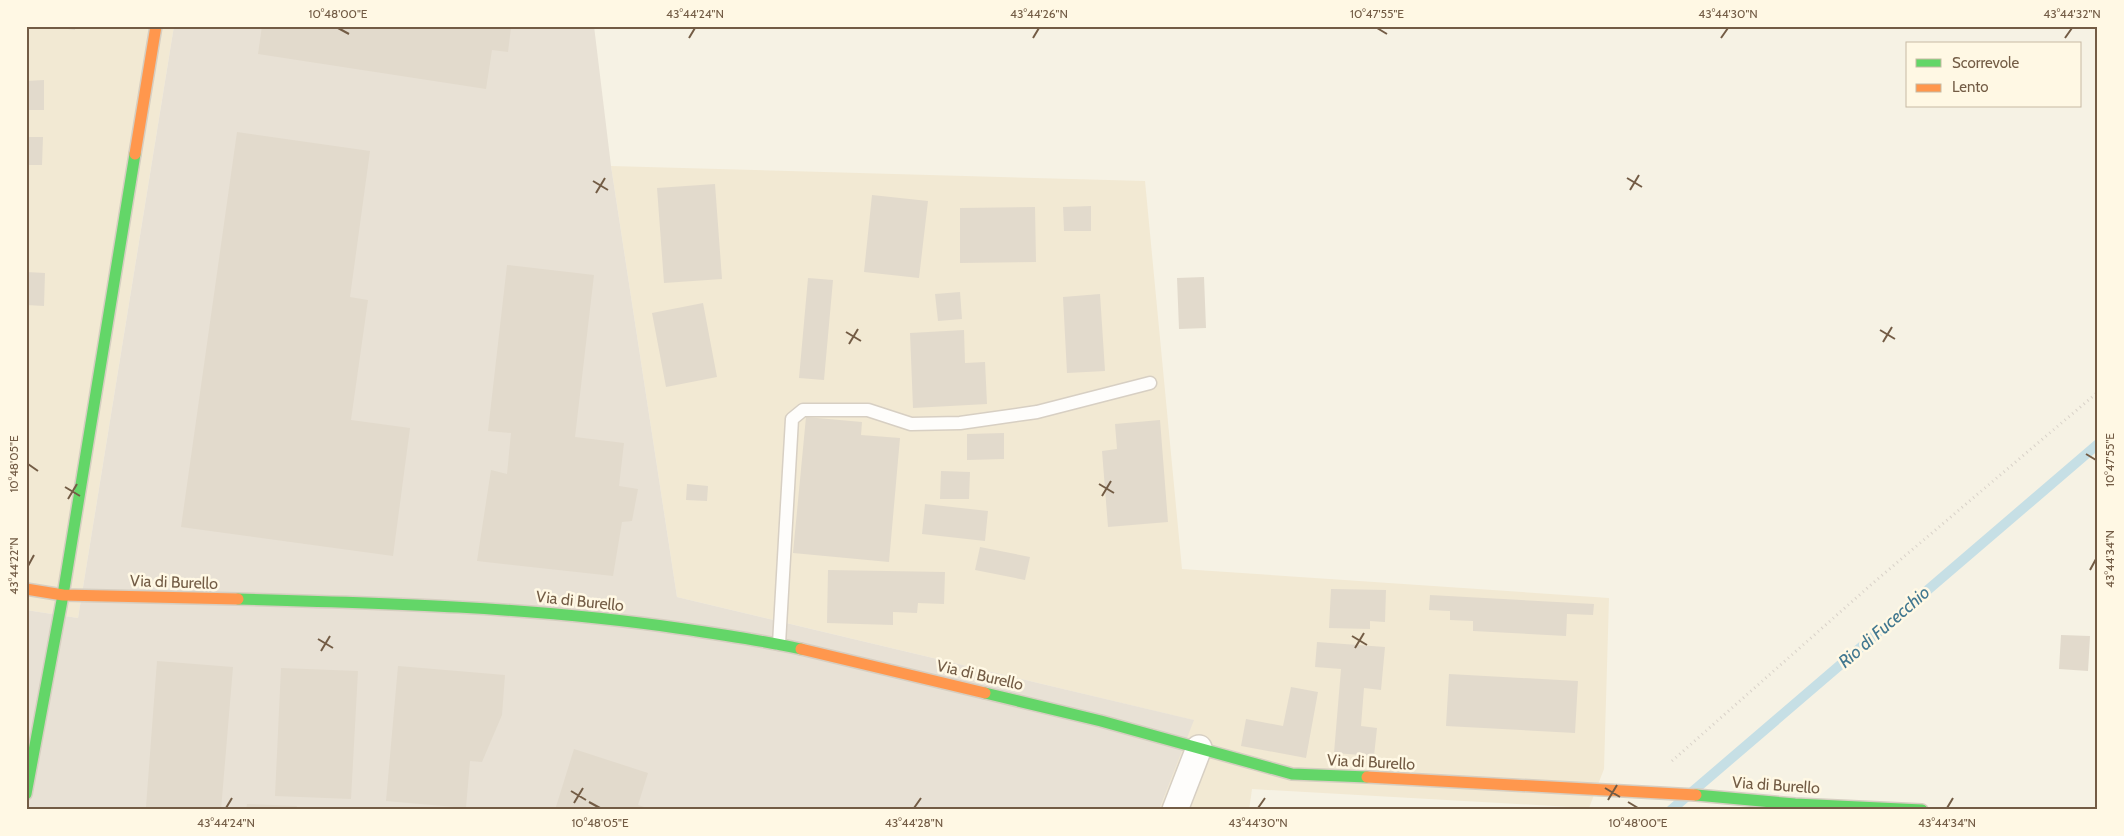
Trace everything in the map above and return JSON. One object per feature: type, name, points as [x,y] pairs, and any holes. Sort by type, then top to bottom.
[{"type":"street","points":[[26,794],[63,595],[156,26]]},
{"type":"street","name":"Via di Burello","points":[[26,589],[63,595],[450,607],[593,617],[779,644],[1101,721],[1292,774],[1658,791],[1742,799],[1791,807],[1922,810]]},
{"type":"street","points":[[1175,810],[1199,748]]},
{"type":"lane","points":[[779,644],[792,419],[803,410],[868,410],[911,424],[960,423],[1037,412],[1150,383]]},
{"type":"path","points":[[1638,791],[1873,583],[2098,392]]},
{"type":"shaded area","points":[[26,26],[174,26],[78,618],[26,610]]},
{"type":"shaded area","points":[[174,26],[594,26],[611,166],[677,597],[1194,720],[1159,810],[26,810],[26,610],[78,618]]},
{"type":"shaded area","points":[[611,166],[1145,181],[1182,569],[1609,598],[1604,769],[1589,808],[1252,789],[1249,810],[1159,810],[1193,720],[677,597]]},
{"type":"building","points":[[47,26],[75,26],[75,30]]},
{"type":"building","points":[[262,26],[497,26],[511,28],[508,52],[492,50],[486,89],[258,54]]},
{"type":"building","points":[[44,80],[44,110],[26,110],[26,81]]},
{"type":"building","points":[[237,132],[370,151],[350,297],[368,300],[351,420],[410,428],[393,556],[181,527]]},
{"type":"building","points":[[26,137],[43,137],[42,165],[26,165]]},
{"type":"building","points":[[715,184],[722,279],[664,283],[657,188]]},
{"type":"building","points":[[872,195],[928,201],[919,278],[864,272]]},
{"type":"building","points":[[1091,206],[1091,231],[1064,231],[1063,207]]},
{"type":"building","points":[[1035,207],[1036,262],[960,263],[960,208]]},
{"type":"building","points":[[507,265],[594,275],[575,437],[624,443],[619,486],[638,489],[632,521],[622,522],[613,576],[477,561],[491,470],[507,474],[511,433],[488,431]]},
{"type":"building","points":[[26,272],[45,273],[44,306],[26,305]]},
{"type":"building","points":[[1204,277],[1206,328],[1179,329],[1177,278]]},
{"type":"building","points":[[808,278],[833,280],[824,380],[799,378]]},
{"type":"building","points":[[960,292],[962,319],[938,321],[935,294]]},
{"type":"building","points":[[1100,294],[1105,371],[1067,373],[1063,297]]},
{"type":"building","points":[[703,303],[717,377],[666,387],[652,313]]},
{"type":"building","points":[[964,330],[965,363],[985,362],[987,404],[913,408],[910,333]]},
{"type":"building","points":[[806,417],[862,422],[861,435],[900,438],[889,562],[793,553]]},
{"type":"building","points":[[1160,420],[1168,522],[1108,527],[1102,451],[1117,449],[1115,424]]},
{"type":"building","points":[[1004,433],[1004,459],[967,460],[967,434]]},
{"type":"building","points":[[941,471],[970,472],[969,499],[940,499]]},
{"type":"building","points":[[687,484],[708,486],[707,501],[686,500]]},
{"type":"building","points":[[925,504],[988,511],[985,541],[922,534]]},
{"type":"building","points":[[980,547],[1030,557],[1025,580],[975,570]]},
{"type":"building","points":[[828,570],[945,572],[944,604],[918,603],[917,613],[893,612],[893,625],[827,623]]},
{"type":"building","points":[[1331,589],[1386,590],[1385,622],[1370,621],[1370,629],[1329,628]]},
{"type":"building","points":[[1430,595],[1594,604],[1593,615],[1567,614],[1566,636],[1473,631],[1473,621],[1450,620],[1450,611],[1429,610]]},
{"type":"building","points":[[2061,635],[2090,636],[2088,671],[2059,669]]},
{"type":"building","points":[[1317,642],[1385,647],[1381,690],[1364,688],[1361,726],[1377,728],[1374,756],[1334,753],[1341,669],[1315,667]]},
{"type":"building","points":[[157,661],[233,667],[221,810],[146,807]]},
{"type":"building","points":[[398,666],[505,675],[502,715],[482,762],[470,761],[466,808],[386,801]]},
{"type":"building","points":[[281,668],[358,671],[351,799],[275,796]]},
{"type":"building","points":[[1449,674],[1578,681],[1575,733],[1446,726]]},
{"type":"building","points":[[1291,687],[1318,692],[1306,758],[1241,746],[1246,719],[1283,726]]},
{"type":"building","points":[[574,749],[648,773],[638,805],[644,807],[643,810],[555,810]]},
{"type":"building","points":[[247,804],[297,806],[296,810],[246,810]]},
{"type":"waterway","name":"Rio di Fucecchio","points":[[1671,810],[2098,444]]},
{"type":"traffic: fast","points":[[26,794],[63,595],[135,154]]},
{"type":"traffic: fast","points":[[238,599],[403,604],[568,615],[693,630],[801,649]]},
{"type":"traffic: fast","points":[[985,693],[1101,721],[1292,774],[1367,777]]},
{"type":"traffic: fast","points":[[1696,795],[1795,804],[1922,810]]},
{"type":"traffic: slow","points":[[135,154],[156,26]]},
{"type":"traffic: slow","points":[[26,589],[63,595],[238,599]]},
{"type":"traffic: slow","points":[[801,649],[985,693]]},
{"type":"traffic: slow","points":[[1367,777],[1696,795]]}]
